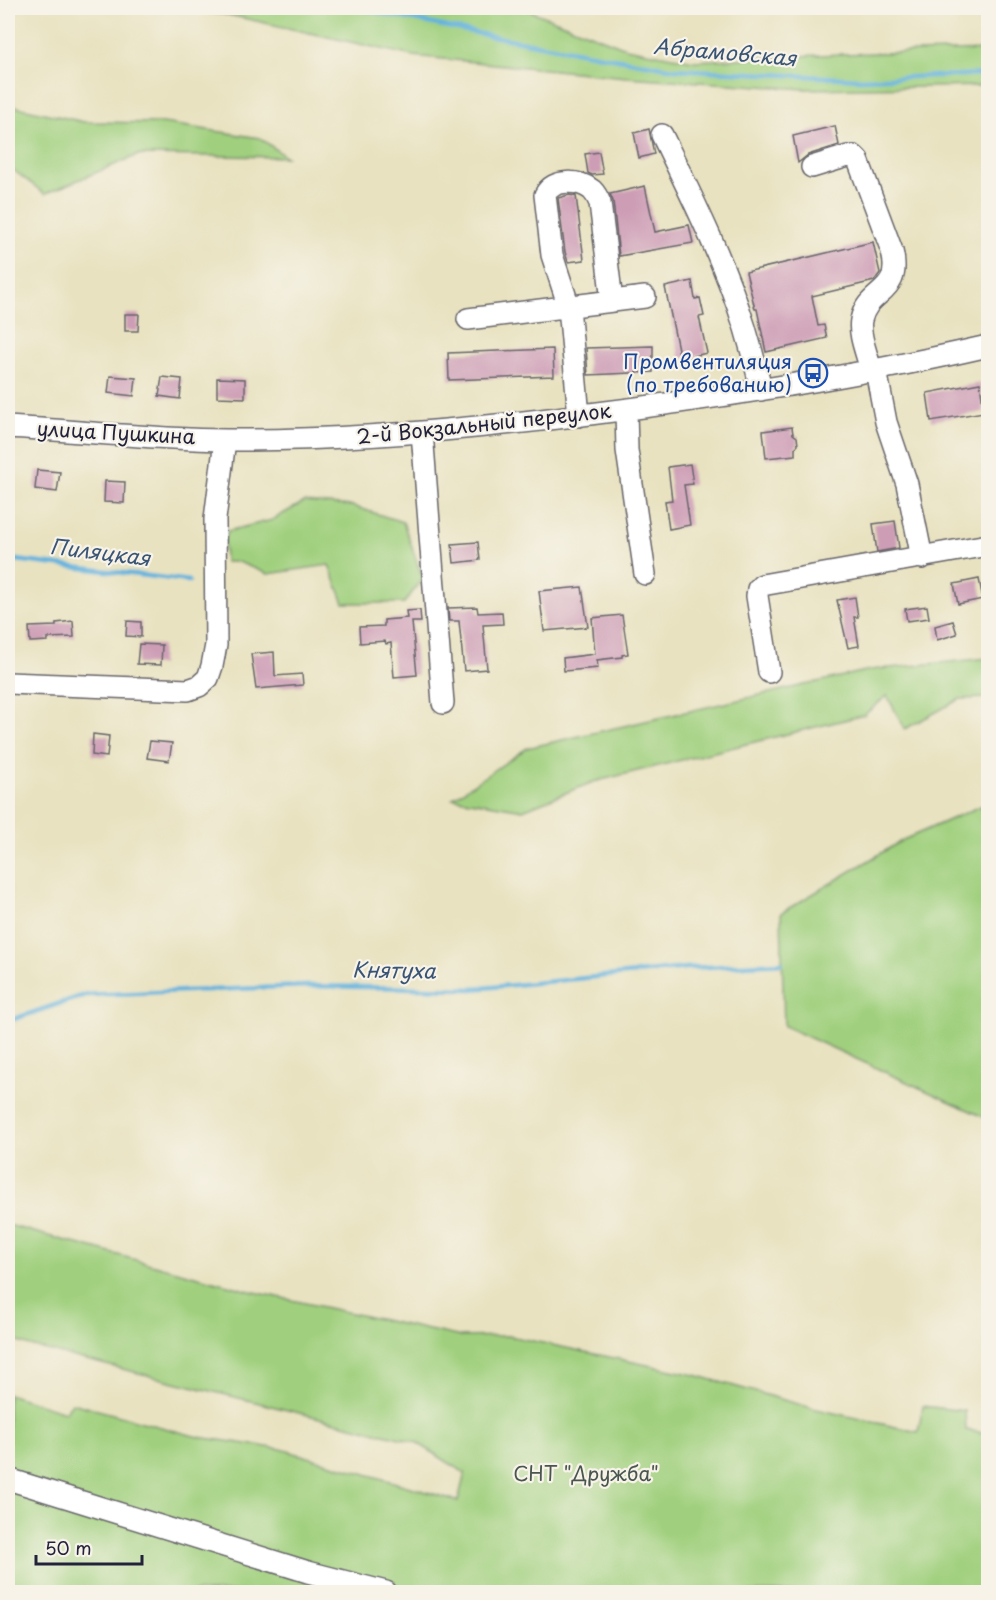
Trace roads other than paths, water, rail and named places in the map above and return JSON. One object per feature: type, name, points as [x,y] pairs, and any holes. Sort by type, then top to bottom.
[{"type":"street","points":[[662,135],[727,275],[757,368],[760,390]]},
{"type":"street","points":[[813,166],[848,156],[854,156],[858,160],[892,251],[895,264],[893,277],[864,311],[861,331],[874,370],[886,422],[907,484],[922,558]]},
{"type":"street","points":[[579,416],[569,307],[555,269],[545,195],[549,188],[556,184],[581,185],[596,194],[600,203],[612,301]]},
{"type":"street","points":[[468,319],[645,297]]},
{"type":"street","name":"2-й Вокзальный переулок","points":[[225,440],[343,438],[579,416],[760,390],[874,370],[988,346]]},
{"type":"street","points":[[626,410],[627,450],[645,573]]},
{"type":"street","name":"улица Пушкина","points":[[8,427],[225,440]]},
{"type":"street","points":[[422,432],[444,703]]},
{"type":"street","points":[[8,683],[188,690],[199,686],[208,678],[216,645],[215,519],[225,440]]},
{"type":"street","points":[[769,672],[757,596],[758,589],[762,585],[988,545]]},
{"type":"street","points":[[8,1479],[308,1572],[386,1593]]},
{"type":"waterway","name":"Абрамовская","points":[[356,8],[491,36],[674,69],[860,79],[988,74]]},
{"type":"waterway","name":"Пиляцкая","points":[[8,559],[189,581]]},
{"type":"waterway","name":"Княтуха","points":[[8,1021],[85,995],[307,986],[472,989],[687,968],[782,963]]},
{"type":"place","name":"Промвентиляция (по требованию)","points":[[813,373]]},
{"type":"park label","name":"СНТ \"Дружба\"","points":[[586,1474]]}]
